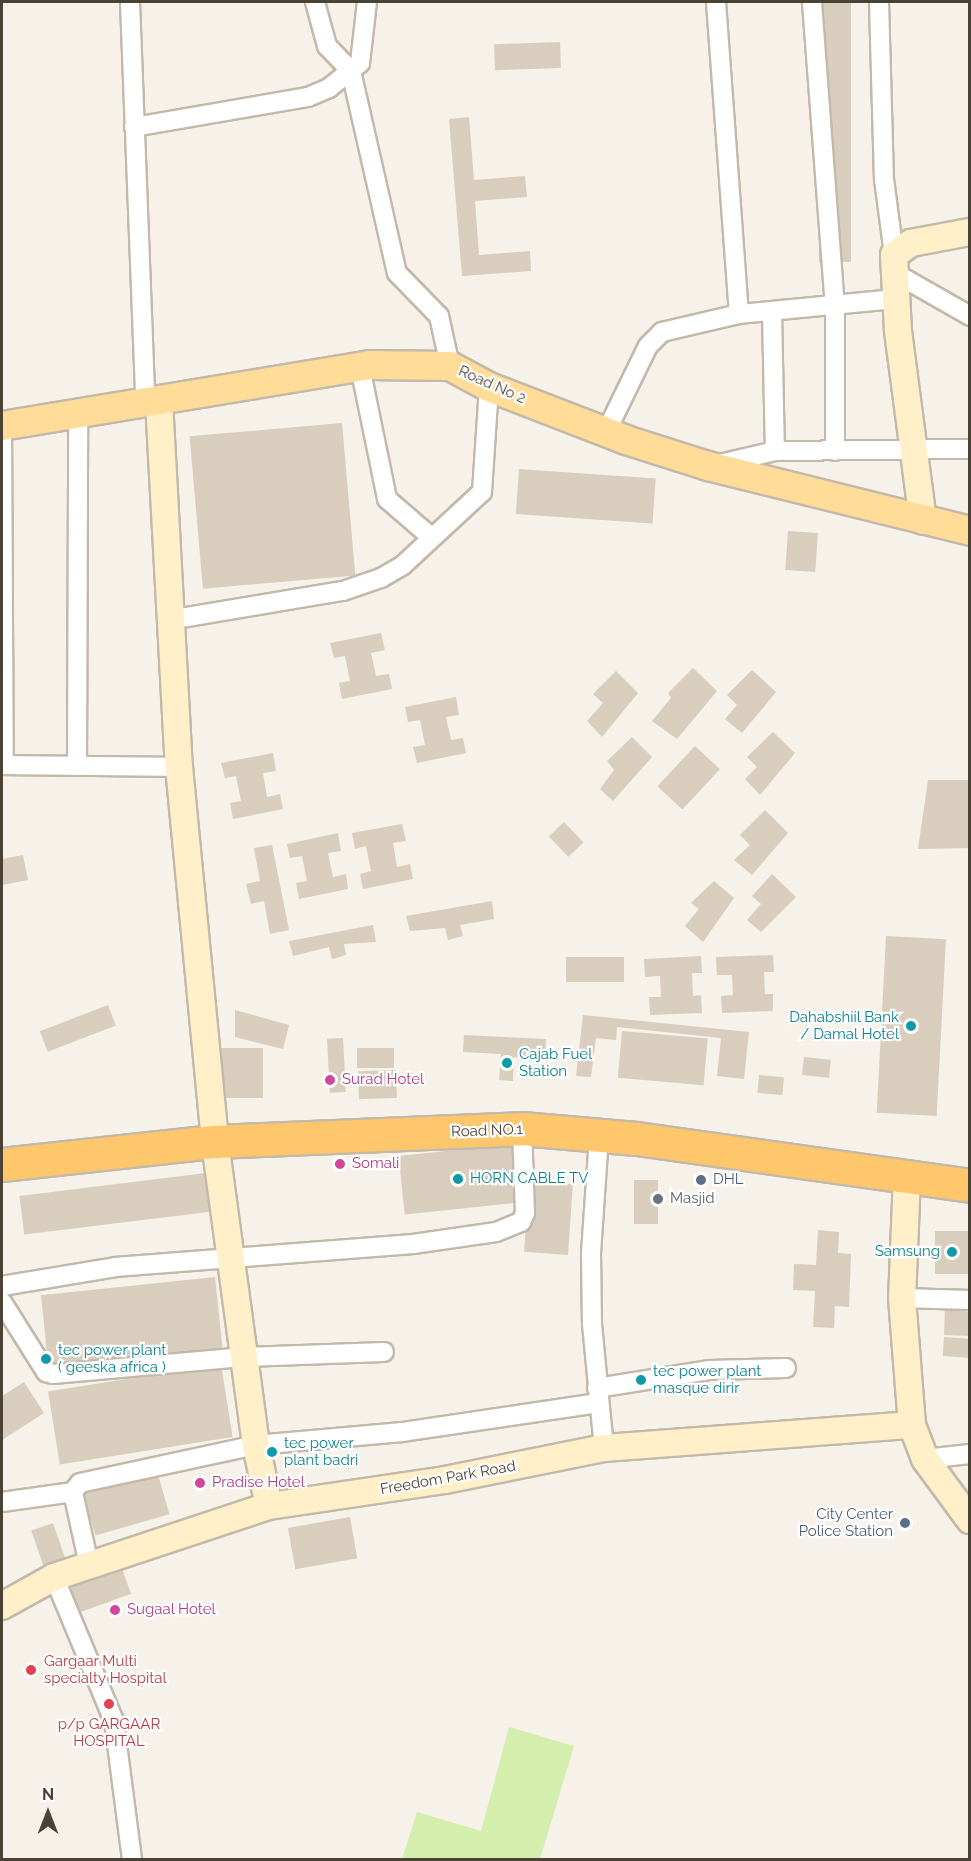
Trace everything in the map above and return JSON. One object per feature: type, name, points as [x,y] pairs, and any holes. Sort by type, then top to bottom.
[{"type":"highway","name":"Road NO.1","points":[[2,1165],[214,1142],[522,1129],[598,1136],[969,1186]]},
{"type":"main road","name":"Road No 2","points":[[2,426],[389,363],[450,366],[489,387],[708,466],[969,531]]},
{"type":"street","points":[[130,2],[134,128],[179,767],[214,1142],[256,1445],[268,1506]]},
{"type":"street","points":[[315,2],[327,46],[351,71],[397,273],[439,316],[450,366]]},
{"type":"street","points":[[716,2],[739,314]]},
{"type":"street","points":[[812,2],[835,306],[835,451]]},
{"type":"street","points":[[879,2],[884,179],[923,520]]},
{"type":"street","points":[[134,128],[308,97],[351,71],[361,59],[370,5]]},
{"type":"street","points":[[894,263],[911,243],[969,232]]},
{"type":"street","points":[[894,263],[969,316]]},
{"type":"street","points":[[607,430],[648,346],[662,332],[739,314],[896,299]]},
{"type":"street","points":[[772,312],[775,451]]},
{"type":"street","points":[[360,367],[387,499],[431,537]]},
{"type":"street","points":[[169,620],[343,591],[381,578],[402,566],[482,492],[489,387]]},
{"type":"street","points":[[77,766],[78,414]]},
{"type":"street","points":[[2,426],[3,765],[179,767]]},
{"type":"street","points":[[708,466],[775,451],[969,449]]},
{"type":"street","points":[[2,1286],[116,1267],[229,1261],[413,1244],[514,1225],[525,1213],[522,1129]]},
{"type":"street","points":[[598,1136],[591,1254],[598,1395],[604,1448]]},
{"type":"street","points":[[907,1176],[902,1298],[912,1425],[925,1459],[969,1520]]},
{"type":"street","points":[[902,1298],[969,1300]]},
{"type":"street","points":[[2,1302],[46,1372],[53,1374],[245,1357],[384,1352]]},
{"type":"street","points":[[2,1502],[73,1492],[80,1483],[256,1445],[402,1432],[598,1395],[663,1380],[673,1374],[786,1368]]},
{"type":"street","name":"Freedom Park Road","points":[[2,1606],[54,1577],[268,1506],[445,1480],[604,1448],[912,1425]]},
{"type":"street","points":[[925,1459],[969,1454]]},
{"type":"street","points":[[73,1492],[89,1565]]},
{"type":"street","points":[[54,1577],[114,1721],[132,1860]]},
{"type":"green space","points":[[509,1727],[574,1746],[540,1859],[402,1859],[417,1812],[481,1831]]},
{"type":"building","points":[[819,2],[851,2],[851,262],[819,262]]},
{"type":"building","points":[[560,42],[561,68],[495,70],[494,44]]},
{"type":"building","points":[[469,117],[474,180],[525,176],[527,197],[475,201],[479,255],[530,251],[531,271],[462,276],[449,119]]},
{"type":"building","points":[[342,423],[355,575],[203,589],[190,436]]},
{"type":"building","points":[[519,469],[656,479],[653,523],[516,514]]},
{"type":"building","points":[[788,531],[818,533],[815,572],[785,570]]},
{"type":"building","points":[[381,633],[385,650],[371,653],[376,676],[389,674],[392,689],[342,699],[339,683],[350,681],[345,656],[334,658],[330,643]]},
{"type":"building","points":[[693,668],[717,691],[677,739],[652,721],[671,698],[668,693]]},
{"type":"building","points":[[752,670],[776,692],[742,733],[725,719],[737,705],[727,695]]},
{"type":"building","points":[[616,671],[638,693],[602,737],[587,721],[603,703],[593,694]]},
{"type":"building","points":[[456,697],[459,715],[446,717],[451,740],[463,738],[466,753],[417,763],[413,747],[425,745],[420,720],[408,722],[405,707]]},
{"type":"building","points":[[773,732],[795,753],[760,795],[745,779],[757,767],[747,757]]},
{"type":"building","points":[[632,737],[652,757],[613,801],[600,789],[614,770],[607,761]]},
{"type":"building","points":[[695,746],[720,769],[682,809],[657,786]]},
{"type":"building","points":[[273,753],[276,771],[263,773],[267,797],[280,794],[283,809],[233,819],[230,803],[241,801],[236,776],[225,778],[221,763]]},
{"type":"building","points":[[928,780],[970,780],[970,848],[918,849]]},
{"type":"building","points":[[765,810],[788,833],[752,875],[734,860],[750,845],[740,835]]},
{"type":"building","points":[[564,822],[583,842],[568,857],[549,837]]},
{"type":"building","points":[[402,824],[406,841],[393,843],[397,867],[410,864],[413,879],[363,889],[360,874],[371,871],[366,846],[355,849],[352,833]]},
{"type":"building","points":[[338,833],[341,851],[328,853],[333,877],[346,874],[348,889],[299,899],[296,883],[307,881],[302,856],[290,858],[287,844]]},
{"type":"building","points":[[272,845],[289,930],[270,934],[264,901],[251,904],[246,884],[260,881],[254,848]]},
{"type":"building","points":[[23,855],[28,880],[2,885],[2,859]]},
{"type":"building","points":[[772,874],[796,897],[761,932],[747,920],[761,904],[752,896]]},
{"type":"building","points":[[714,881],[734,898],[703,942],[685,926],[699,909],[691,903]]},
{"type":"building","points":[[492,901],[494,919],[460,925],[463,936],[448,940],[445,928],[410,931],[406,916]]},
{"type":"building","points":[[373,925],[376,942],[344,944],[346,955],[332,959],[329,947],[293,956],[289,941]]},
{"type":"building","name":"Dahabshiil Bank / Damal Hotel","points":[[886,936],[946,939],[937,1116],[877,1113]]},
{"type":"building","points":[[773,955],[774,972],[764,972],[765,994],[773,994],[773,1011],[722,1013],[721,996],[733,995],[732,975],[717,975],[716,957]]},
{"type":"building","points":[[701,956],[702,973],[692,973],[693,996],[701,995],[702,1013],[650,1015],[649,997],[661,997],[660,976],[645,977],[644,959]]},
{"type":"building","points":[[566,957],[624,957],[624,982],[566,982]]},
{"type":"building","points":[[108,1005],[116,1026],[48,1052],[40,1031]]},
{"type":"building","points":[[235,1010],[289,1025],[283,1049],[235,1037]]},
{"type":"building","points":[[583,1015],[749,1032],[744,1079],[717,1076],[721,1038],[617,1027],[616,1040],[596,1038],[591,1077],[576,1076]]},
{"type":"building","points":[[622,1031],[708,1038],[704,1085],[618,1078]]},
{"type":"building","name":"Cajab Fuel Station","points":[[464,1035],[546,1039],[545,1058],[514,1057],[513,1081],[499,1080],[501,1054],[463,1052]]},
{"type":"building","points":[[343,1038],[346,1092],[330,1093],[327,1039]]},
{"type":"building","points":[[218,1048],[263,1048],[263,1098],[218,1098]]},
{"type":"building","points":[[357,1048],[394,1048],[394,1068],[357,1068]]},
{"type":"building","points":[[804,1057],[831,1060],[829,1078],[802,1075]]},
{"type":"building","points":[[396,1070],[397,1098],[359,1099],[358,1071]]},
{"type":"building","points":[[759,1075],[784,1077],[782,1095],[757,1093]]},
{"type":"building","name":"HORN CABLE TV","points":[[512,1144],[518,1203],[405,1215],[399,1156]]},
{"type":"building","points":[[214,1172],[219,1211],[24,1235],[19,1196]]},
{"type":"building","points":[[634,1180],[658,1180],[658,1224],[634,1224]]},
{"type":"building","points":[[529,1181],[573,1184],[568,1255],[524,1252]]},
{"type":"building","points":[[818,1230],[839,1232],[838,1253],[851,1254],[849,1307],[835,1306],[834,1328],[813,1327],[815,1291],[793,1290],[794,1264],[816,1265]]},
{"type":"building","name":"Samsung","points":[[935,1231],[970,1231],[970,1274],[935,1274]]},
{"type":"building","points":[[215,1277],[223,1349],[48,1367],[41,1295]]},
{"type":"building","points":[[945,1308],[963,1309],[967,1312],[970,1308],[970,1336],[944,1335]]},
{"type":"building","points":[[944,1337],[970,1339],[969,1358],[943,1356]]},
{"type":"building","points":[[221,1364],[233,1437],[60,1464],[48,1391]]},
{"type":"building","points":[[24,1382],[44,1413],[2,1440],[2,1396]]},
{"type":"building","points":[[157,1471],[169,1514],[95,1535],[83,1492]]},
{"type":"building","points":[[350,1517],[357,1558],[295,1569],[288,1528]]},
{"type":"building","points":[[53,1523],[67,1564],[45,1571],[31,1530]]},
{"type":"building","points":[[118,1558],[131,1594],[75,1614],[62,1579]]},
{"type":"place","name":"Dahabshiil Bank / Damal Hotel","points":[[911,1026]]},
{"type":"place","name":"Cajab Fuel Station","points":[[507,1063]]},
{"type":"place","name":"Surad Hotel","points":[[330,1080]]},
{"type":"place","name":"Somali","points":[[340,1164]]},
{"type":"place","name":"HORN CABLE TV","points":[[458,1179]]},
{"type":"place","name":"DHL","points":[[701,1180]]},
{"type":"place","name":"Masjid","points":[[658,1199]]},
{"type":"place","name":"Samsung","points":[[952,1252]]},
{"type":"place","name":"tec power plant ( geeska africa )","points":[[46,1359]]},
{"type":"place","name":"tec power plant masque dirir","points":[[641,1380]]},
{"type":"place","name":"tec power plant badri","points":[[272,1452]]},
{"type":"place","name":"Pradise Hotel","points":[[200,1483]]},
{"type":"place","name":"City Center Police Station","points":[[905,1523]]},
{"type":"place","name":"Sugaal Hotel","points":[[115,1610]]},
{"type":"place","name":"Gargaar Multi specialty Hospital","points":[[31,1670]]},
{"type":"place","name":"p/p GARGAAR HOSPITAL","points":[[109,1704]]}]
